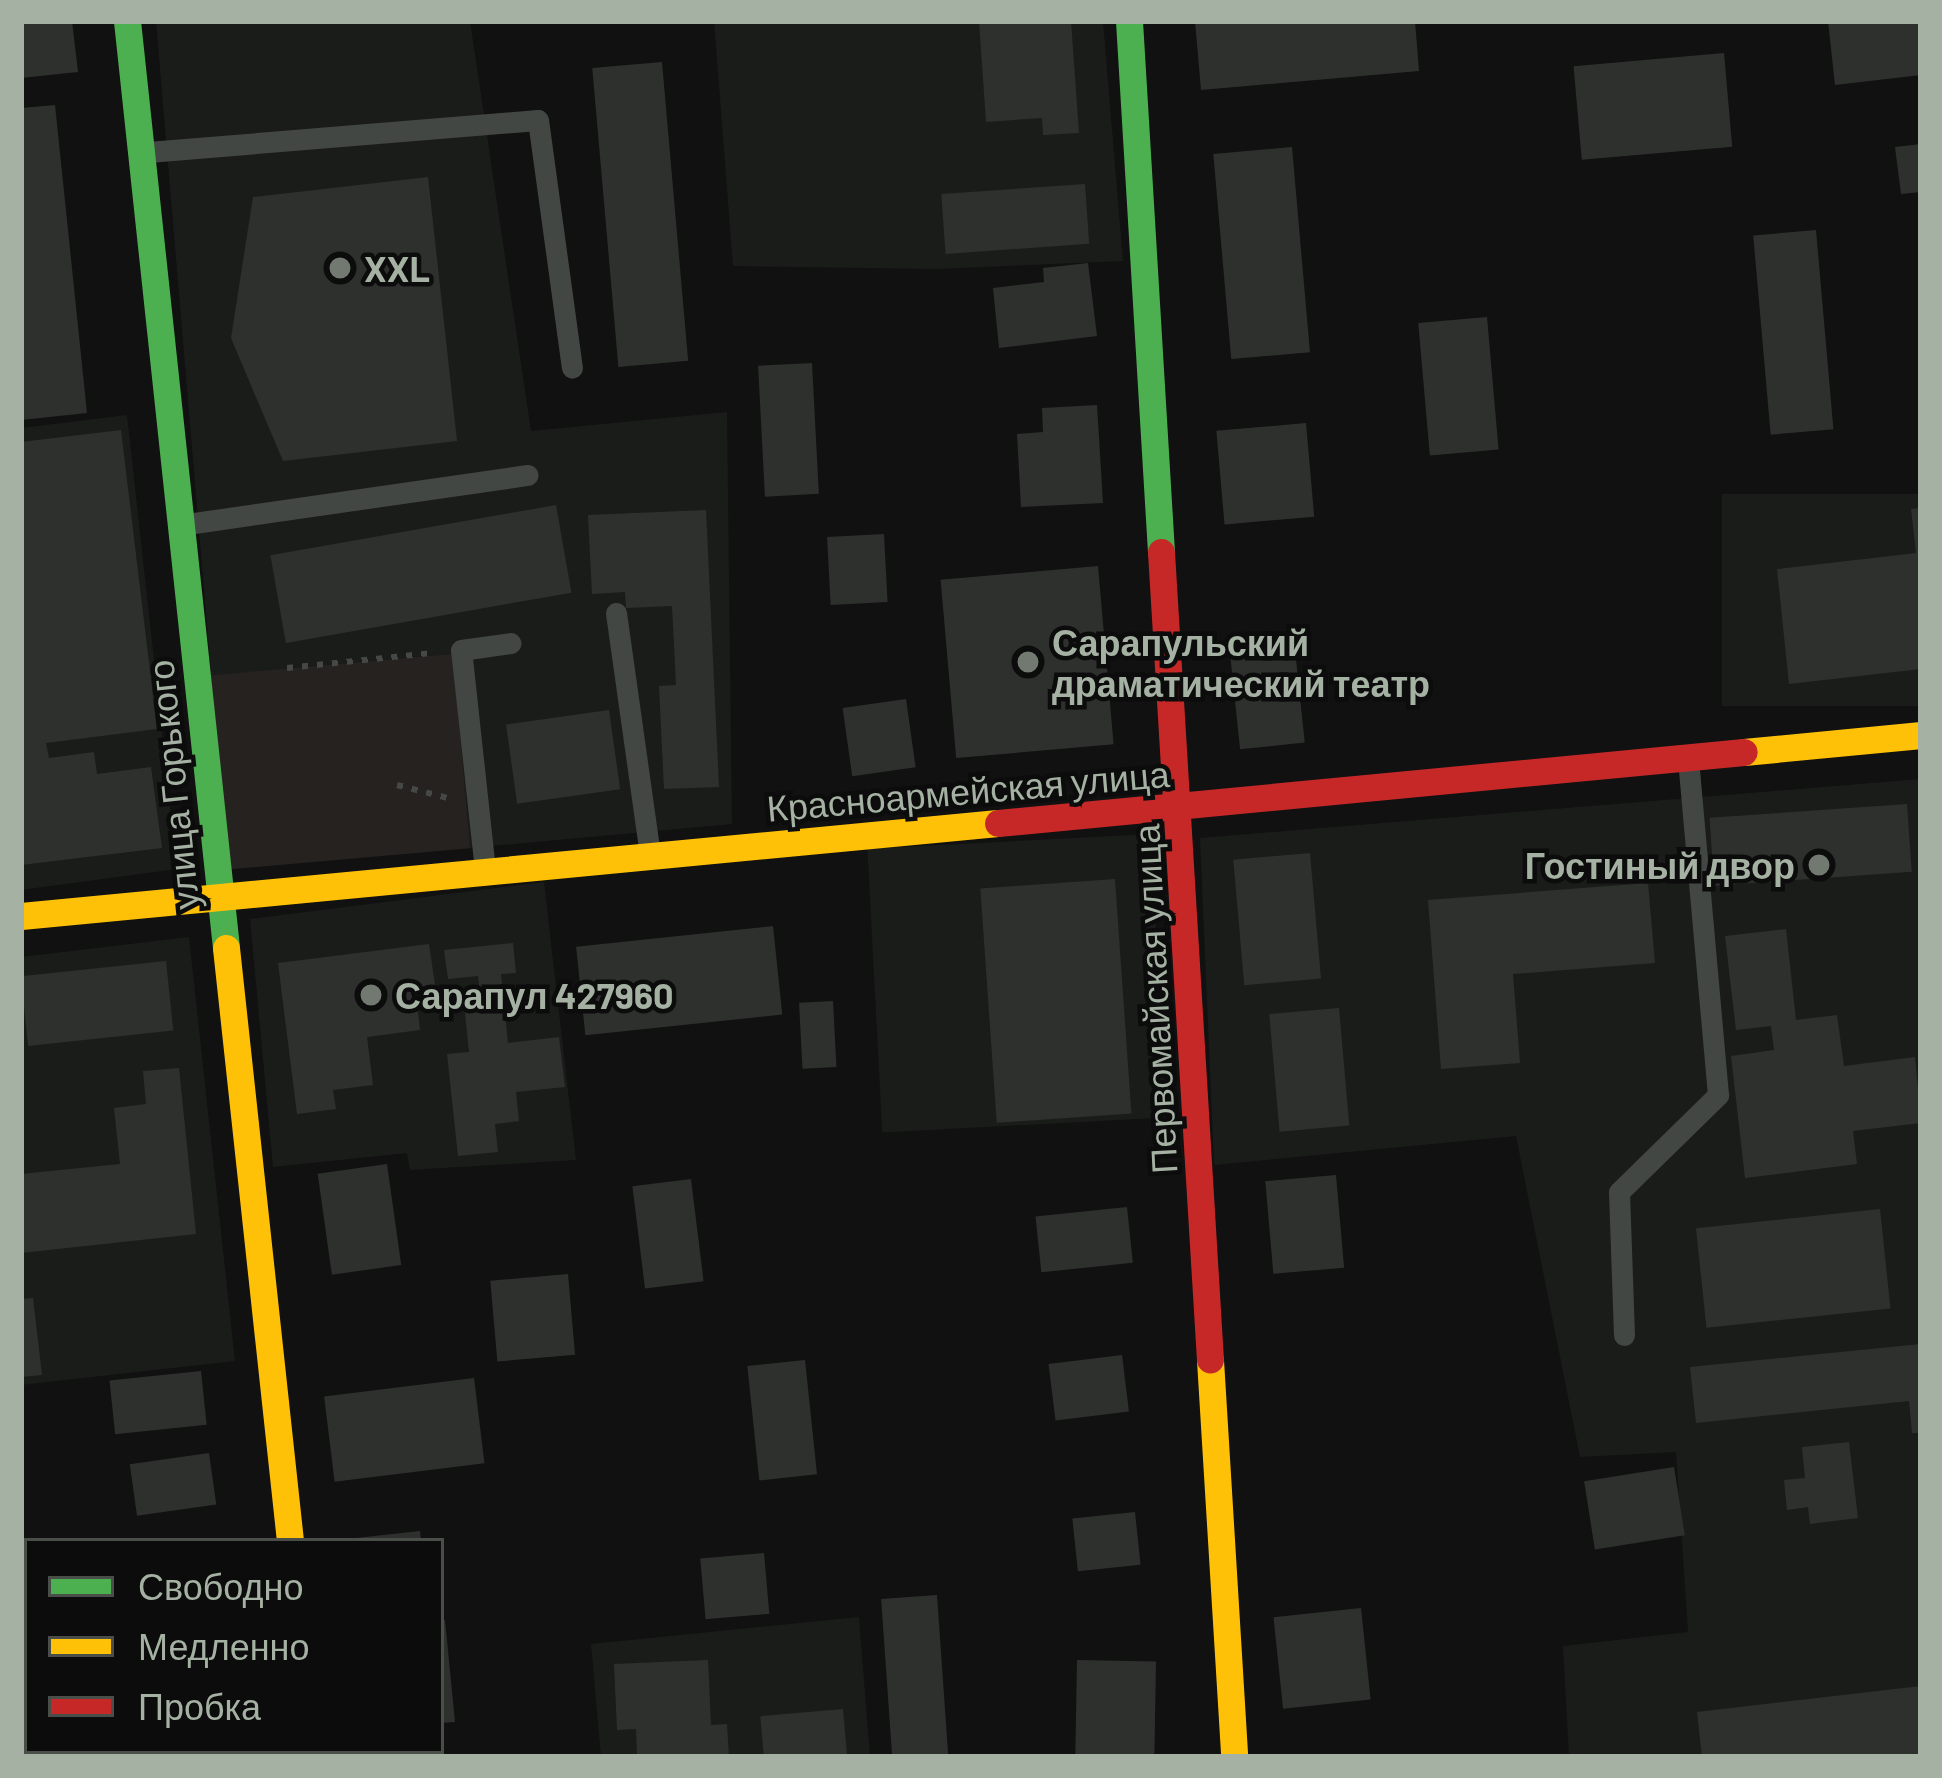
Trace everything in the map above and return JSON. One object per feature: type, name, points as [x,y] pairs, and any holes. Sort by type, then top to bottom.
[{"type":"street","name":"улица Горького","points":[[127,21],[290,1538]]},
{"type":"street","name":"Первомайская улица","points":[[1129,21],[1234,1757]]},
{"type":"street","name":"Красноармейская улица","points":[[21,916],[1921,735]]},
{"type":"lane","points":[[141,153],[538,120],[572,368]]},
{"type":"lane","points":[[180,525],[527,475]]},
{"type":"lane","points":[[616,613],[650,855]]},
{"type":"lane","points":[[485,871],[461,650],[511,643]]},
{"type":"lane","points":[[1624,1335],[1619,1192],[1718,1095],[1688,758]]},
{"type":"path","points":[[287,668],[461,650]]},
{"type":"shaded area","points":[[156,21],[470,21],[531,431],[727,412],[732,824],[470,848],[212,685]]},
{"type":"shaded area","points":[[714,21],[1103,21],[1123,261],[937,269],[733,266]]},
{"type":"shaded area","points":[[127,415],[177,869],[21,890],[21,428]]},
{"type":"shaded area","points":[[1722,494],[1921,494],[1921,706],[1722,706]]},
{"type":"shaded area","points":[[453,654],[470,848],[228,869],[211,675]]},
{"type":"shaded area","points":[[1921,779],[1921,1757],[1569,1757],[1563,1646],[1688,1632],[1676,1452],[1580,1457],[1516,1136],[1214,1165],[1200,838]]},
{"type":"shaded area","points":[[1151,834],[1166,1118],[882,1132],[867,849]]},
{"type":"shaded area","points":[[544,882],[576,1160],[410,1170],[407,1153],[273,1167],[250,919]]},
{"type":"shaded area","points":[[189,937],[235,1361],[21,1385],[21,957]]},
{"type":"shaded area","points":[[859,1617],[870,1757],[601,1757],[591,1644]]},
{"type":"building","points":[[21,21],[72,21],[78,72],[21,78]]},
{"type":"building","points":[[979,21],[1071,21],[1079,133],[1043,135],[1042,118],[986,122]]},
{"type":"building","points":[[1195,21],[1415,21],[1419,71],[1201,90]]},
{"type":"building","points":[[1828,21],[1921,21],[1921,75],[1835,85]]},
{"type":"building","points":[[1724,53],[1732,147],[1582,160],[1574,66]]},
{"type":"building","points":[[662,62],[688,361],[618,367],[592,68]]},
{"type":"building","points":[[55,105],[87,413],[21,420],[21,108]]},
{"type":"building","points":[[1921,144],[1921,192],[1901,194],[1895,147]]},
{"type":"building","points":[[1292,147],[1310,352],[1231,359],[1213,154]]},
{"type":"building","name":"XXL","points":[[428,177],[457,441],[283,461],[231,338],[253,197]]},
{"type":"building","points":[[1085,184],[1089,244],[946,254],[941,194]]},
{"type":"building","points":[[1816,230],[1833,429],[1771,435],[1753,235]]},
{"type":"building","points":[[1088,263],[1097,336],[999,348],[993,288],[1044,282],[1043,268]]},
{"type":"building","points":[[1487,317],[1499,449],[1430,456],[1418,323]]},
{"type":"building","points":[[812,363],[819,494],[765,497],[758,366]]},
{"type":"building","points":[[1097,405],[1103,503],[1021,507],[1017,434],[1043,432],[1042,408]]},
{"type":"building","points":[[1306,423],[1314,517],[1225,524],[1216,431]]},
{"type":"building","points":[[121,430],[157,729],[46,743],[49,758],[94,752],[97,774],[151,767],[162,848],[21,865],[21,442]]},
{"type":"building","points":[[556,505],[571,593],[286,643],[270,555]]},
{"type":"building","points":[[1921,508],[1921,669],[1789,684],[1777,569],[1916,553],[1911,509]]},
{"type":"building","points":[[706,510],[719,787],[664,789],[659,686],[676,685],[672,606],[626,608],[625,592],[592,594],[588,515]]},
{"type":"building","points":[[884,534],[888,602],[831,605],[827,537]]},
{"type":"building","name":"Сарапульский драматический театр","points":[[1098,566],[1114,744],[956,758],[941,580]]},
{"type":"building","points":[[1295,650],[1305,742],[1240,749],[1230,657]]},
{"type":"building","points":[[906,699],[916,767],[852,776],[843,708]]},
{"type":"building","points":[[609,710],[620,789],[517,804],[506,724]]},
{"type":"building","points":[[1907,804],[1912,872],[1714,886],[1709,818]]},
{"type":"building","points":[[1310,853],[1321,979],[1244,985],[1233,860]]},
{"type":"building","points":[[1115,879],[1131,1113],[997,1123],[980,888]]},
{"type":"building","points":[[1648,883],[1655,963],[1513,974],[1520,1063],[1441,1069],[1428,900]]},
{"type":"building","points":[[773,926],[782,1015],[585,1035],[576,947]]},
{"type":"building","points":[[1786,929],[1796,1020],[1837,1015],[1844,1066],[1915,1057],[1921,1123],[1853,1131],[1857,1164],[1745,1178],[1731,1056],[1774,1050],[1771,1026],[1736,1030],[1725,936]]},
{"type":"building","points":[[513,943],[516,973],[501,974],[508,1043],[559,1037],[565,1087],[516,1092],[519,1121],[495,1124],[498,1152],[458,1156],[447,1054],[469,1052],[463,993],[480,991],[478,976],[448,979],[444,950]]},
{"type":"building","points":[[429,944],[435,985],[415,988],[420,1030],[367,1037],[373,1085],[333,1090],[336,1109],[297,1114],[278,963]]},
{"type":"building","points":[[166,961],[173,1031],[28,1046],[21,976]]},
{"type":"building","points":[[833,1001],[836,1067],[803,1069],[799,1003]]},
{"type":"building","points":[[1339,1008],[1349,1126],[1280,1132],[1269,1014]]},
{"type":"building","points":[[179,1068],[196,1234],[21,1253],[21,1174],[120,1164],[114,1108],[146,1104],[143,1071]]},
{"type":"building","points":[[387,1164],[401,1265],[332,1275],[318,1174]]},
{"type":"building","points":[[1336,1175],[1344,1268],[1273,1274],[1265,1181]]},
{"type":"building","points":[[691,1179],[704,1281],[645,1288],[632,1186]]},
{"type":"building","points":[[1127,1207],[1133,1263],[1041,1272],[1036,1217]]},
{"type":"building","points":[[1880,1209],[1890,1308],[1706,1328],[1696,1228]]},
{"type":"building","points":[[568,1274],[575,1355],[497,1361],[490,1281]]},
{"type":"building","points":[[33,1298],[42,1375],[21,1377],[21,1299]]},
{"type":"building","points":[[1921,1344],[1921,1433],[1912,1433],[1909,1401],[1696,1423],[1690,1367]]},
{"type":"building","points":[[1122,1355],[1129,1412],[1055,1421],[1049,1364]]},
{"type":"building","points":[[805,1360],[817,1474],[759,1480],[747,1366]]},
{"type":"building","points":[[201,1371],[207,1425],[115,1434],[110,1381]]},
{"type":"building","points":[[474,1378],[484,1463],[335,1482],[324,1396]]},
{"type":"building","points":[[1849,1442],[1858,1518],[1810,1524],[1808,1507],[1787,1510],[1784,1480],[1805,1478],[1802,1447]]},
{"type":"building","points":[[209,1453],[216,1504],[137,1516],[130,1464]]},
{"type":"building","points":[[1674,1467],[1685,1535],[1595,1549],[1584,1481]]},
{"type":"building","points":[[1135,1512],[1141,1565],[1078,1571],[1072,1519]]},
{"type":"building","points":[[420,1531],[421,1538],[356,1538]]},
{"type":"building","points":[[764,1553],[769,1614],[706,1619],[700,1559]]},
{"type":"building","points":[[937,1595],[948,1757],[892,1757],[881,1599]]},
{"type":"building","points":[[1361,1608],[1371,1699],[1283,1709],[1273,1617]]},
{"type":"building","points":[[444,1620],[455,1722],[444,1723]]},
{"type":"building","points":[[708,1660],[711,1725],[727,1724],[729,1757],[637,1757],[636,1729],[617,1730],[614,1664]]},
{"type":"building","points":[[1077,1660],[1156,1661],[1154,1757],[1075,1756]]},
{"type":"building","points":[[1921,1686],[1921,1757],[1702,1757],[1697,1712]]},
{"type":"building","points":[[843,1709],[847,1757],[764,1757],[760,1716]]},
{"type":"traffic: fast","points":[[127,21],[226,948]]},
{"type":"traffic: fast","points":[[1129,21],[1161,552]]},
{"type":"traffic: slow","points":[[1744,752],[1921,735]]},
{"type":"traffic: slow","points":[[21,916],[998,823]]},
{"type":"traffic: slow","points":[[226,948],[290,1538]]},
{"type":"traffic: slow","points":[[1210,1360],[1234,1757]]},
{"type":"traffic: jam","points":[[1161,552],[1210,1360]]},
{"type":"traffic: jam","points":[[998,823],[1744,752]]},
{"type":"place","name":"XXL","points":[[340,268]]},
{"type":"place","name":"Сарапульский драматический театр","points":[[1028,662]]},
{"type":"place","name":"Гостиный двор","points":[[1819,865]]},
{"type":"place","name":"Сарапул 427960","points":[[371,995]]}]
